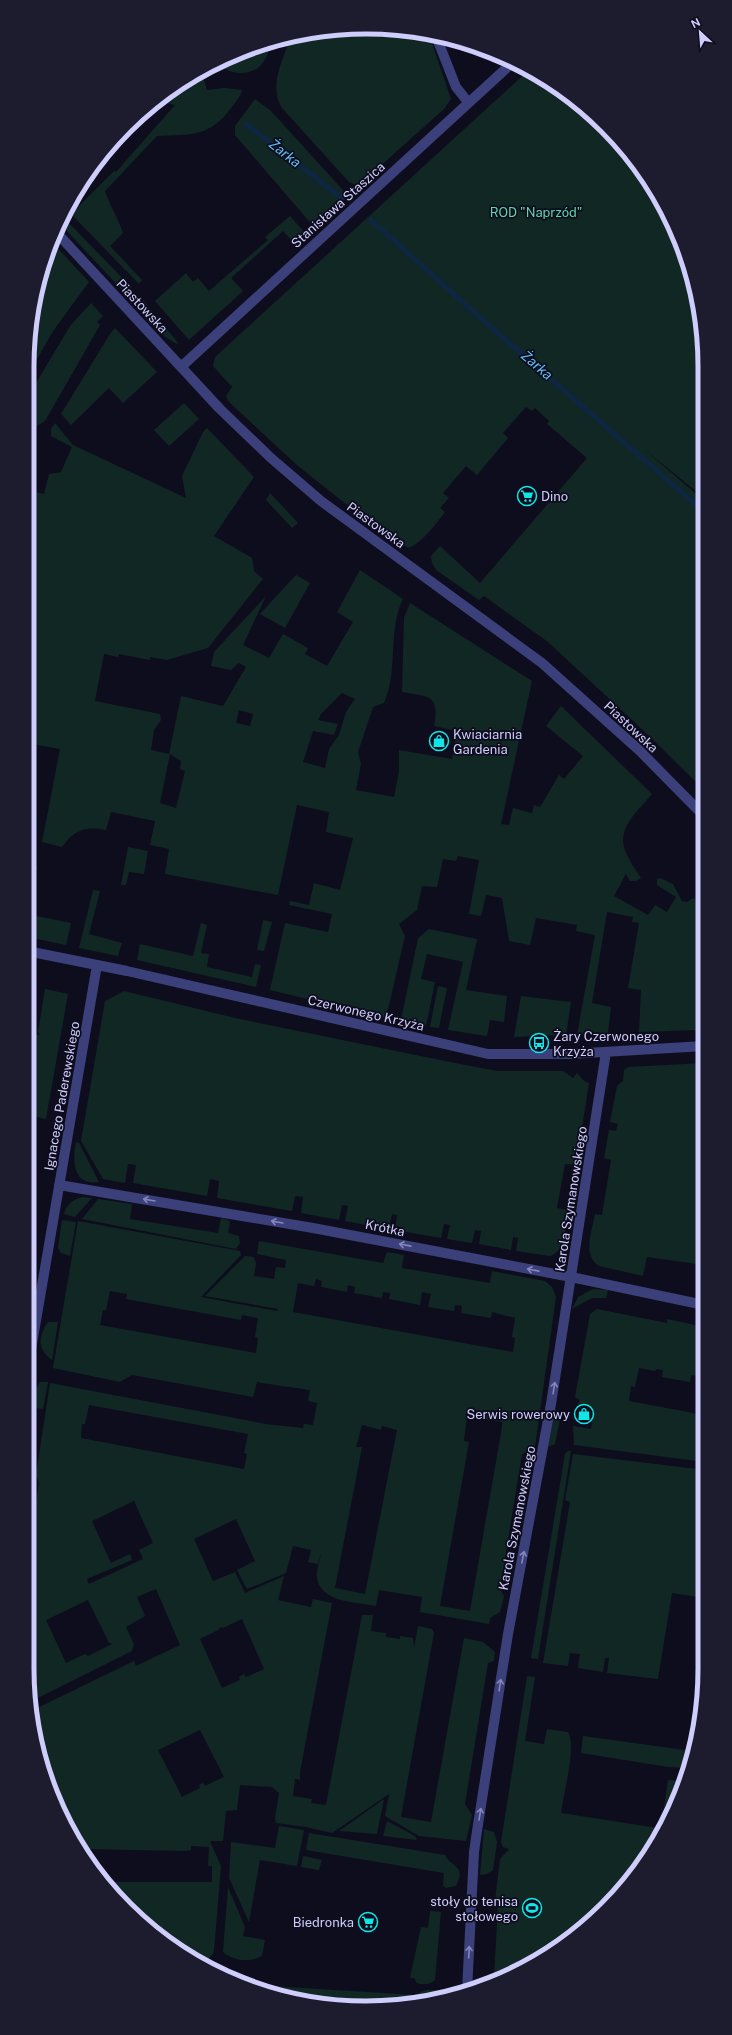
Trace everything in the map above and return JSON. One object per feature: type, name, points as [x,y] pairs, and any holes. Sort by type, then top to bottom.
[{"type":"street","points":[[438,42],[456,87],[468,102]]},
{"type":"street","name":"Stanisława Staszica","points":[[181,367],[509,66]]},
{"type":"street","name":"Piastowska","points":[[60,236],[240,430],[322,501],[542,663],[640,752],[698,810]]},
{"type":"street","name":"Czerwonego Krzyża","points":[[34,952],[97,965],[488,1054],[570,1054],[698,1046]]},
{"type":"street","name":"Ignacego Paderewskiego","points":[[34,1332],[97,965]]},
{"type":"street","name":"Karola Szymanowskiego","points":[[467,1985],[474,1852],[508,1634],[551,1404],[606,1052]]},
{"type":"street","name":"Krótka","points":[[59,1185],[313,1228],[571,1277],[698,1304]]},
{"type":"green space","points":[[366,34],[431,40],[451,99],[444,109],[358,186],[349,182],[282,108],[276,90],[278,72],[289,43],[301,40]]},
{"type":"green space","points":[[269,49],[263,63],[251,71],[239,73],[222,67],[239,59]]},
{"type":"green space","name":"ROD \"Naprzód\"","points":[[525,74],[550,90],[585,116],[616,147],[654,200],[673,239],[687,280],[692,301],[698,366],[698,493],[645,450],[698,496],[698,784],[646,733],[548,642],[484,596],[479,600],[436,570],[432,563],[431,556],[440,546],[480,583],[587,458],[547,424],[549,421],[535,408],[532,411],[526,407],[503,433],[508,438],[477,475],[466,466],[443,493],[449,498],[440,508],[445,512],[422,539],[411,547],[407,547],[397,539],[394,542],[298,466],[229,402],[226,396],[232,387],[213,366],[215,357]]},
{"type":"green space","points":[[203,76],[207,90],[225,88],[242,90],[239,97],[223,118],[207,130],[189,134],[157,136],[105,191],[123,233],[110,246],[142,280],[139,284],[71,214],[114,171],[116,172],[175,105],[164,103]]},
{"type":"green space","points":[[255,99],[271,111],[342,189],[346,198],[314,227],[235,135],[235,126]]},
{"type":"green space","points":[[290,216],[306,234],[295,244],[283,231],[231,278],[243,291],[189,340],[155,301],[186,273],[193,282],[198,278],[209,291],[268,240],[265,237]]},
{"type":"green space","points":[[67,221],[132,288],[126,293],[123,291],[64,228]]},
{"type":"green space","points":[[56,247],[89,282],[53,331],[34,364],[40,301],[45,280]]},
{"type":"green space","points":[[143,300],[179,344],[163,335],[146,319],[141,310]]},
{"type":"green space","points":[[91,303],[103,316],[97,322],[100,325],[45,421],[35,427],[34,431],[34,388],[70,326]]},
{"type":"green space","points":[[115,328],[157,372],[123,403],[109,388],[71,425],[61,414]]},
{"type":"green space","points":[[184,403],[199,419],[169,446],[154,430]]},
{"type":"green space","points":[[55,423],[73,445],[186,498],[182,476],[203,432],[207,428],[254,477],[214,536],[252,558],[254,571],[263,579],[208,648],[167,660],[150,657],[150,660],[119,654],[118,657],[104,654],[95,701],[160,714],[161,720],[154,730],[151,750],[169,754],[181,696],[223,706],[246,667],[239,663],[231,670],[211,666],[214,652],[266,596],[243,645],[269,658],[283,634],[308,648],[305,654],[327,666],[353,622],[337,612],[360,570],[403,599],[395,624],[391,677],[388,690],[384,703],[373,707],[358,752],[361,764],[356,790],[394,797],[399,771],[399,750],[452,759],[457,731],[434,726],[435,708],[434,702],[430,699],[419,695],[402,692],[404,618],[410,603],[532,681],[501,824],[509,825],[513,808],[532,813],[534,805],[540,807],[559,775],[564,779],[583,756],[546,726],[561,706],[652,794],[630,821],[623,836],[623,844],[626,853],[641,878],[636,881],[630,881],[626,874],[614,896],[648,915],[655,905],[667,912],[676,897],[657,885],[657,879],[660,878],[673,884],[682,901],[687,902],[693,898],[698,902],[698,1030],[639,1032],[641,990],[628,988],[639,923],[632,922],[633,917],[607,912],[592,1003],[611,1007],[608,1033],[577,1035],[595,935],[576,931],[577,925],[536,918],[530,945],[509,941],[502,898],[486,895],[481,916],[469,914],[479,860],[458,856],[456,861],[443,859],[437,887],[422,886],[417,910],[399,924],[405,936],[386,1018],[270,990],[285,923],[328,932],[332,914],[289,905],[290,901],[309,905],[314,883],[340,890],[353,838],[326,832],[329,812],[297,805],[278,895],[165,874],[169,849],[150,845],[155,821],[111,812],[106,830],[86,829],[76,833],[62,847],[42,842],[60,749],[34,744],[34,492],[44,494],[49,474],[61,472],[72,447],[51,436],[51,429]],"holes":[[[342,693],[355,699],[346,712],[339,735],[329,749],[325,768],[303,762],[313,731],[334,735],[338,724],[318,720],[321,714]],[[239,710],[253,714],[250,726],[236,723]],[[170,754],[181,761],[180,769],[185,771],[176,808],[160,803]]]},
{"type":"green space","points":[[270,493],[298,523],[292,528],[266,500]]},
{"type":"green space","points":[[296,575],[310,583],[285,628],[260,614]]},
{"type":"green space","points":[[128,847],[148,851],[144,874],[129,872],[126,885],[121,885]]},
{"type":"green space","points":[[34,866],[37,866],[34,880]]},
{"type":"green space","points":[[93,890],[100,891],[89,934],[122,943],[118,956],[79,948]]},
{"type":"green space","points":[[34,915],[71,923],[66,945],[34,938]]},
{"type":"green space","points":[[263,920],[272,922],[264,951],[257,950]]},
{"type":"green space","points":[[201,923],[207,925],[201,953],[209,954],[207,967],[252,977],[255,964],[261,965],[256,987],[137,960],[140,944],[193,956]]},
{"type":"green space","points":[[429,929],[477,939],[466,990],[507,996],[504,1022],[490,1020],[487,1036],[448,1030],[463,962],[427,954],[421,979],[435,982],[426,1026],[401,1020],[418,938]]},
{"type":"green space","points":[[438,986],[447,988],[439,1028],[430,1027]]},
{"type":"green space","points":[[45,989],[68,994],[46,1119],[34,1116],[34,1035],[40,1035],[38,1032]]},
{"type":"green space","points":[[124,991],[235,1018],[497,1071],[563,1071],[573,1078],[577,1073],[584,1081],[589,1083],[576,1165],[565,1164],[557,1208],[567,1210],[564,1237],[560,1249],[550,1256],[516,1251],[518,1238],[513,1237],[511,1250],[479,1244],[481,1231],[475,1230],[472,1243],[447,1239],[450,1225],[444,1224],[441,1238],[395,1230],[397,1215],[392,1214],[389,1229],[345,1221],[348,1206],[342,1205],[339,1220],[301,1213],[303,1197],[295,1196],[292,1211],[217,1198],[219,1181],[210,1179],[207,1196],[133,1183],[136,1165],[128,1164],[125,1183],[103,1179],[81,1141],[105,1001]]},
{"type":"green space","points":[[521,996],[571,1002],[566,1035],[514,1037]]},
{"type":"green space","points":[[698,1063],[698,1264],[647,1257],[643,1276],[599,1266],[591,1256],[589,1249],[590,1235],[595,1214],[602,1215],[611,1160],[604,1158],[609,1130],[616,1131],[618,1124],[610,1122],[617,1086],[623,1081],[624,1070],[628,1067]]},
{"type":"green space","points":[[76,1142],[79,1143],[99,1182],[84,1180],[76,1171],[74,1157]]},
{"type":"green space","points":[[83,1197],[92,1198],[75,1217],[64,1214],[71,1202]]},
{"type":"green space","points":[[98,1199],[132,1204],[130,1219],[218,1233],[221,1218],[228,1220],[230,1222],[228,1233],[239,1236],[240,1243],[236,1249],[82,1219]]},
{"type":"green space","points":[[62,1220],[76,1222],[70,1256],[61,1253],[58,1248]]},
{"type":"green space","points":[[78,1221],[240,1251],[241,1255],[201,1297],[277,1311],[278,1309],[205,1296],[245,1256],[254,1257],[256,1264],[254,1276],[274,1279],[276,1267],[285,1268],[286,1260],[257,1254],[259,1241],[383,1263],[387,1252],[404,1255],[402,1268],[490,1283],[492,1271],[545,1281],[552,1287],[556,1297],[535,1447],[522,1454],[500,1589],[504,1596],[500,1612],[490,1618],[489,1624],[420,1612],[422,1597],[379,1590],[376,1606],[350,1602],[332,1597],[320,1586],[317,1578],[321,1553],[318,1564],[308,1562],[311,1550],[293,1546],[286,1573],[247,1589],[237,1570],[255,1561],[236,1519],[194,1539],[213,1581],[235,1572],[245,1593],[284,1576],[278,1600],[311,1607],[313,1599],[332,1603],[300,1772],[300,1780],[295,1779],[293,1796],[312,1799],[311,1803],[326,1805],[362,1615],[373,1615],[371,1631],[386,1633],[386,1637],[400,1639],[400,1636],[413,1638],[414,1648],[418,1626],[432,1629],[434,1633],[401,1817],[431,1822],[464,1638],[483,1642],[495,1652],[494,1661],[488,1663],[465,1804],[472,1815],[466,1841],[419,1836],[385,1816],[389,1794],[332,1833],[306,1827],[276,1823],[275,1818],[279,1793],[272,1787],[240,1785],[237,1810],[226,1811],[223,1841],[210,1841],[221,1866],[214,1950],[213,1954],[207,1960],[182,1945],[147,1919],[111,1882],[212,1882],[212,1866],[208,1866],[209,1847],[191,1846],[191,1850],[186,1851],[87,1849],[68,1816],[59,1796],[45,1755],[40,1734],[37,1708],[134,1661],[136,1666],[180,1645],[156,1589],[137,1597],[145,1616],[126,1627],[134,1644],[132,1651],[36,1699],[34,1669],[34,1514],[39,1483],[36,1475],[50,1383],[266,1424],[303,1428],[304,1424],[313,1425],[317,1403],[308,1401],[310,1390],[257,1382],[253,1397],[132,1375],[120,1382],[53,1368]],"holes":[[[316,1279],[322,1281],[321,1287],[347,1292],[348,1285],[355,1287],[354,1293],[382,1298],[383,1292],[390,1293],[389,1299],[420,1305],[422,1292],[431,1294],[428,1307],[454,1311],[455,1305],[462,1306],[461,1313],[491,1318],[492,1312],[515,1318],[512,1337],[515,1338],[513,1352],[293,1312],[298,1283],[314,1286]],[[110,1291],[127,1294],[126,1299],[241,1320],[242,1315],[258,1318],[255,1337],[258,1338],[256,1353],[100,1325],[103,1310],[106,1310]],[[89,1405],[248,1434],[244,1453],[247,1454],[244,1469],[81,1438],[82,1424],[85,1424]],[[467,1416],[502,1422],[470,1611],[440,1606],[469,1442],[464,1441]],[[362,1425],[381,1430],[382,1426],[397,1430],[365,1594],[335,1588],[362,1447],[356,1447]],[[134,1501],[153,1543],[139,1550],[143,1559],[89,1584],[87,1579],[132,1560],[130,1554],[111,1563],[92,1521]],[[88,1600],[109,1643],[112,1644],[88,1656],[85,1654],[66,1663],[46,1620]],[[242,1619],[264,1669],[246,1677],[244,1674],[239,1677],[240,1680],[222,1688],[200,1639],[221,1627],[223,1628]],[[200,1730],[224,1777],[205,1786],[203,1783],[199,1785],[200,1788],[182,1797],[158,1750]]]},
{"type":"green space","points":[[593,1289],[608,1290],[606,1298],[592,1298],[572,1309],[578,1297]]},
{"type":"green space","points":[[597,1309],[667,1323],[667,1319],[698,1326],[698,1376],[691,1375],[690,1382],[662,1377],[663,1370],[656,1369],[655,1371],[639,1368],[635,1387],[631,1386],[629,1401],[698,1414],[698,1461],[574,1445],[573,1426],[591,1429],[594,1410],[577,1407],[580,1400],[575,1397],[590,1314]]},
{"type":"green space","points":[[48,1322],[58,1322],[52,1360],[44,1352],[41,1342],[42,1333]]},
{"type":"green space","points":[[40,1382],[48,1382],[43,1409],[36,1408],[34,1406],[34,1392]]},
{"type":"green space","points":[[555,1409],[561,1414],[555,1444],[548,1447]]},
{"type":"green space","points":[[568,1451],[571,1451],[538,1659],[531,1658],[565,1454]]},
{"type":"green space","points":[[573,1454],[698,1469],[698,1597],[672,1593],[658,1679],[607,1673],[609,1658],[605,1658],[603,1672],[578,1668],[580,1654],[570,1653],[568,1666],[543,1663],[570,1502],[565,1500]]},
{"type":"green space","points":[[527,1676],[535,1677],[525,1741],[544,1744],[547,1729],[568,1732],[570,1739],[571,1748],[569,1771],[561,1813],[658,1828],[642,1853],[616,1888],[585,1919],[532,1957],[494,1975],[498,1905],[494,1909],[500,1859],[509,1849],[503,1847],[501,1842]]},
{"type":"green space","points":[[583,1736],[688,1750],[683,1768],[668,1767],[581,1753]]},
{"type":"green space","points":[[668,1780],[678,1781],[673,1796],[662,1819]]},
{"type":"green space","points":[[384,1799],[377,1834],[339,1831]]},
{"type":"green space","points":[[387,1821],[415,1836],[417,1840],[383,1836]]},
{"type":"green space","points":[[279,1826],[304,1830],[297,1866],[260,1860],[249,1922],[229,1878],[231,1842],[275,1848]]},
{"type":"green space","points":[[484,1829],[494,1832],[497,1842],[493,1870],[487,1874],[480,1875]]},
{"type":"green space","points":[[309,1833],[445,1855],[459,1870],[459,1879],[456,1886],[446,1888],[443,1886],[444,1873],[306,1850]]},
{"type":"green space","points":[[303,1856],[322,1860],[319,1870],[301,1867]]},
{"type":"green space","points":[[228,1887],[245,1927],[243,1936],[265,1940],[262,1956],[252,1960],[242,1960],[227,1955],[223,1952]]},
{"type":"green space","points":[[430,1911],[441,1912],[435,1980],[429,1984],[422,1984],[417,1983],[414,1978],[410,1978],[421,1927],[428,1928]]},
{"type":"green space","points":[[267,1986],[415,1995],[426,1990],[436,1990],[436,1994],[431,1995],[366,2001],[301,1995]]},
{"type":"waterway","name":"Żarka","points":[[246,124],[342,198]]},
{"type":"waterway","name":"Żarka","points":[[371,220],[476,314],[698,507]]},
{"type":"place","name":"Dino","points":[[527,496]]},
{"type":"place","name":"Kwiaciarnia Gardenia","points":[[439,741]]},
{"type":"place","name":"Żary Czerwonego Krzyża","points":[[539,1043]]},
{"type":"place","name":"Serwis rowerowy","points":[[584,1414]]},
{"type":"place","name":"stoły do tenisa stołowego","points":[[532,1908]]},
{"type":"place","name":"Biedronka","points":[[368,1922]]}]
